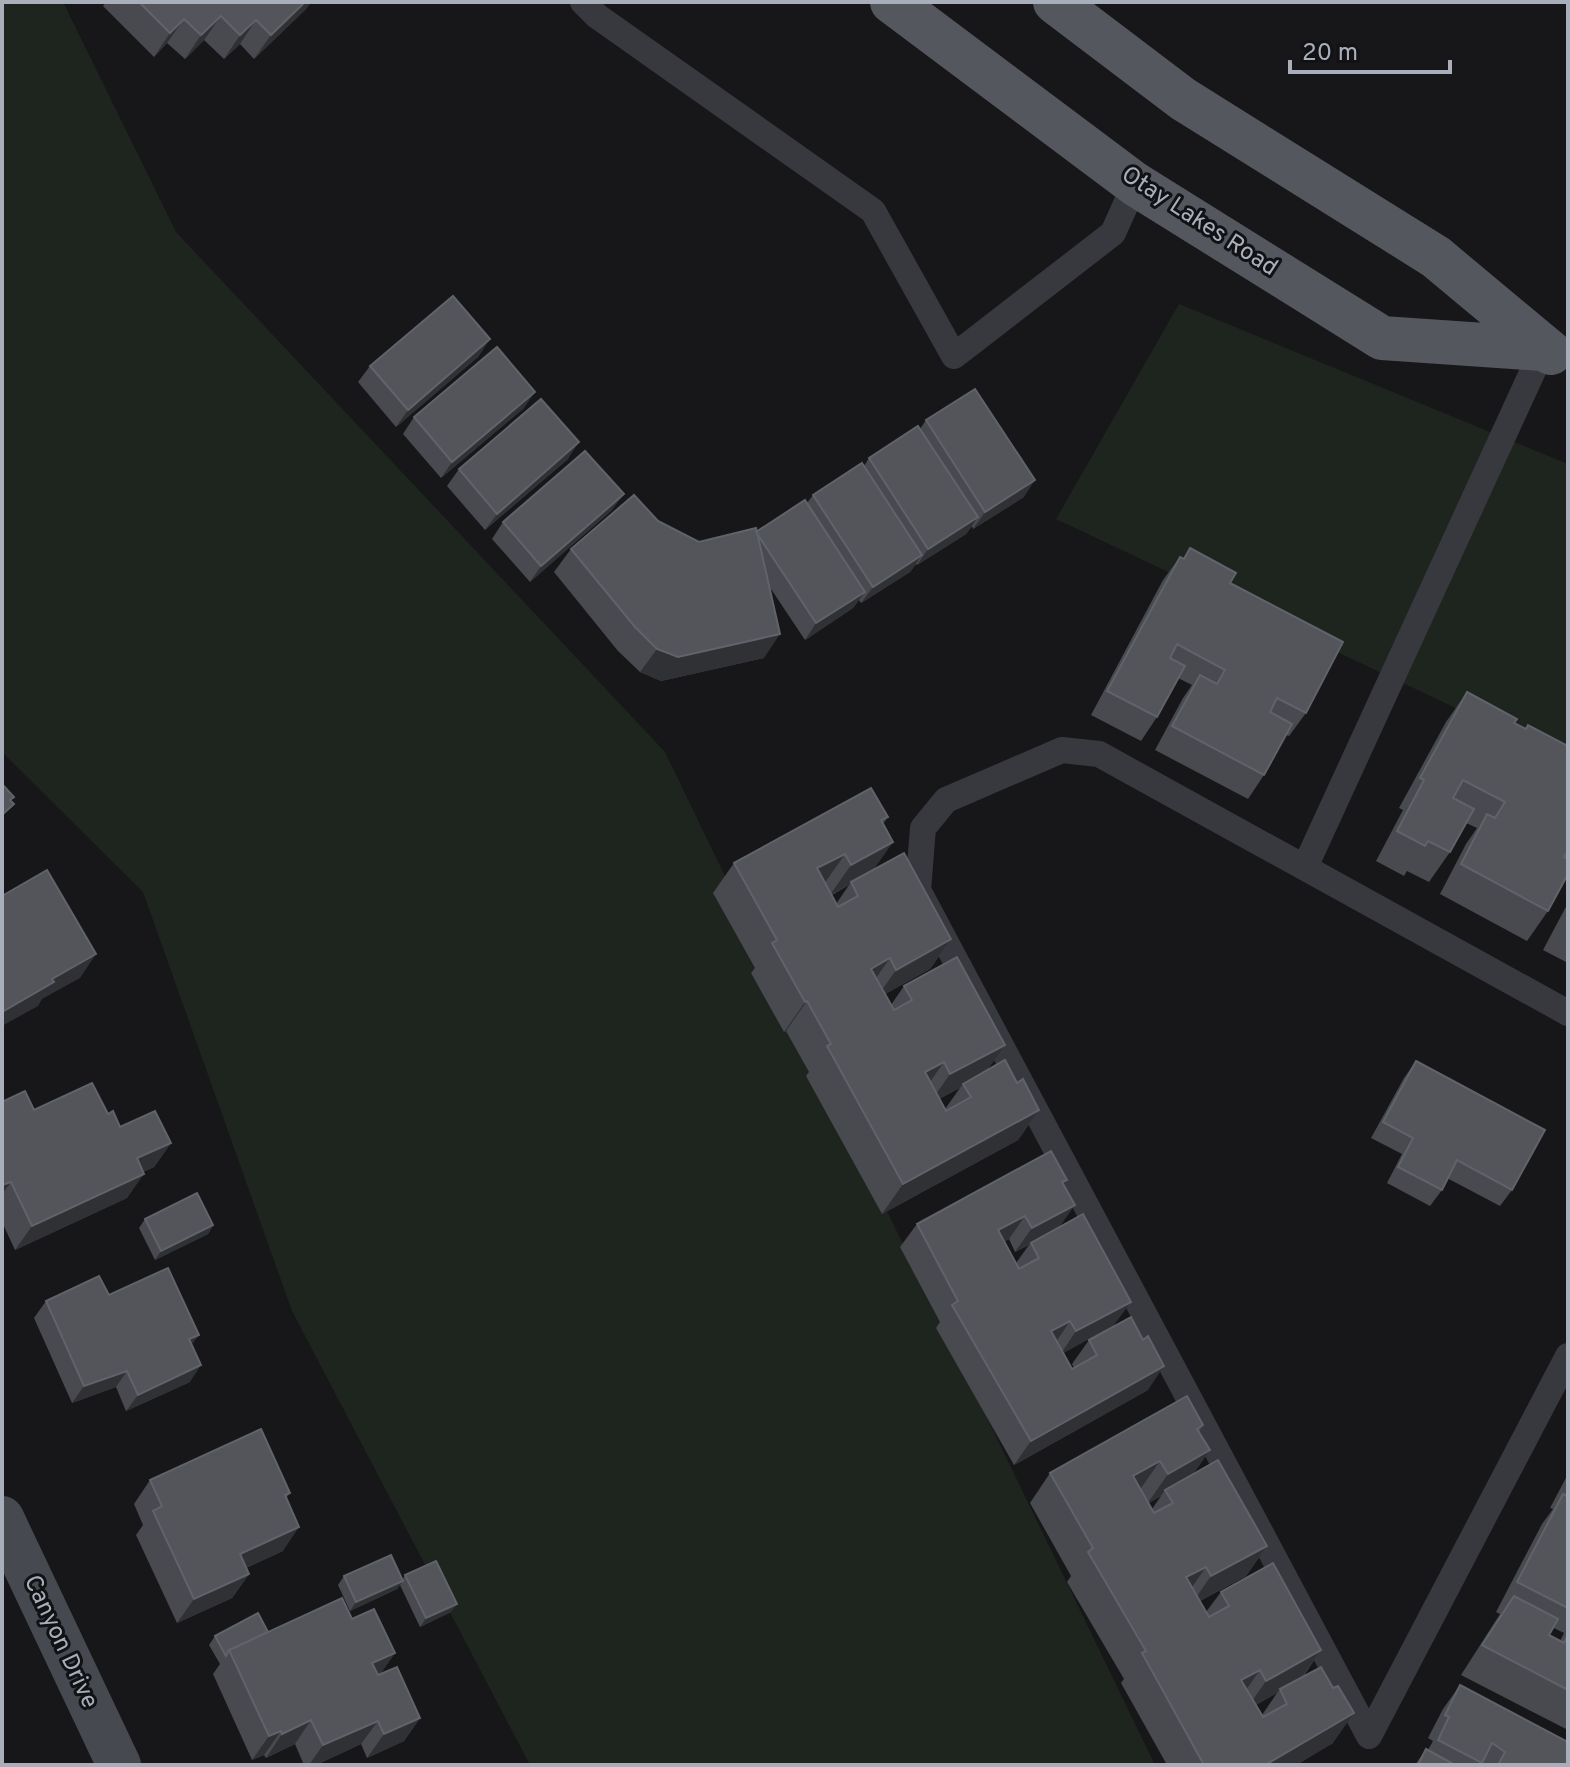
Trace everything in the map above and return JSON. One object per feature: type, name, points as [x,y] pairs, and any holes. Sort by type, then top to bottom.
[{"type":"main road","name":"Otay Lakes Road","points":[[892,2],[1135,184],[1382,338],[1555,354]]},
{"type":"main road","points":[[1055,2],[1183,99],[1436,257],[1555,354]]},
{"type":"street","name":"Canyon Drive","points":[[2,1518],[119,1765]]},
{"type":"lane","points":[[583,2],[597,16],[873,211],[954,356],[1113,233],[1135,184]]},
{"type":"lane","points":[[1305,867],[1555,354]]},
{"type":"lane","points":[[1568,1013],[1099,754],[1062,750],[946,800],[923,828],[918,890],[1369,1736],[1568,1356]]},
{"type":"shaded area","points":[[2,2],[63,2],[176,232],[665,752],[1155,1765],[530,1765],[292,1311],[143,892],[2,752]]},
{"type":"shaded area","points":[[1179,304],[1568,464],[1568,761],[1056,519]]},
{"type":"building","points":[[139,2],[305,2],[271,35],[256,20],[240,35],[221,16],[201,35],[184,19],[170,33]]},
{"type":"building","points":[[453,296],[490,339],[408,410],[370,366]]},
{"type":"building","points":[[497,347],[535,392],[452,462],[414,417]]},
{"type":"building","points":[[975,389],[1035,480],[985,512],[926,420]]},
{"type":"building","points":[[541,399],[579,442],[497,514],[459,469]]},
{"type":"building","points":[[918,426],[978,517],[928,549],[869,458]]},
{"type":"building","points":[[585,451],[624,494],[541,566],[503,522]]},
{"type":"building","points":[[862,463],[922,555],[873,587],[813,495]]},
{"type":"building","points":[[634,495],[658,521],[699,542],[756,528],[780,634],[678,657],[657,649],[571,549]]},
{"type":"building","points":[[805,500],[865,592],[816,623],[756,532]]},
{"type":"building","points":[[1190,548],[1236,573],[1230,583],[1343,642],[1306,713],[1277,698],[1270,712],[1292,724],[1264,775],[1172,726],[1200,675],[1217,684],[1225,670],[1177,644],[1170,658],[1185,666],[1157,717],[1107,691],[1180,557],[1184,559]]},
{"type":"building","points":[[1467,692],[1517,719],[1514,723],[1526,729],[1528,725],[1568,746],[1568,850],[1564,857],[1568,859],[1568,874],[1548,911],[1461,864],[1487,814],[1495,818],[1505,802],[1463,780],[1453,798],[1474,809],[1450,852],[1428,841],[1425,846],[1397,831],[1424,780],[1420,778]]},
{"type":"building","points":[[2,784],[14,797],[10,800],[14,804],[2,815]]},
{"type":"building","points":[[871,788],[888,817],[881,820],[893,842],[851,865],[845,854],[817,868],[838,907],[858,896],[851,882],[904,853],[951,939],[896,970],[890,958],[871,969],[894,1010],[912,1000],[904,986],[957,957],[1005,1045],[950,1074],[944,1062],[925,1072],[946,1111],[971,1097],[963,1084],[1005,1060],[1017,1083],[1023,1079],[1039,1110],[903,1184],[827,1046],[831,1044],[772,943],[777,940],[734,863]]},
{"type":"building","points":[[47,870],[96,954],[2,1012],[2,896]]},
{"type":"building","points":[[1416,1061],[1545,1130],[1512,1190],[1457,1160],[1442,1190],[1398,1167],[1413,1138],[1383,1122]]},
{"type":"building","points":[[92,1083],[108,1114],[113,1111],[120,1127],[155,1111],[171,1143],[137,1158],[144,1174],[32,1226],[11,1182],[2,1185],[2,1102],[25,1091],[34,1110]]},
{"type":"building","points":[[1051,1151],[1067,1180],[1062,1182],[1075,1205],[1032,1228],[1025,1216],[998,1230],[1019,1269],[1039,1258],[1031,1243],[1083,1214],[1131,1302],[1076,1331],[1070,1321],[1051,1331],[1072,1369],[1097,1355],[1089,1340],[1131,1317],[1143,1340],[1148,1336],[1164,1366],[1031,1441],[952,1305],[958,1301],[917,1224]]},
{"type":"building","points":[[197,1193],[213,1225],[161,1251],[145,1219]]},
{"type":"building","points":[[168,1268],[199,1335],[189,1339],[201,1365],[138,1395],[127,1371],[84,1386],[46,1301],[99,1276],[109,1295]]},
{"type":"building","points":[[1187,1396],[1203,1425],[1197,1429],[1210,1450],[1168,1474],[1160,1461],[1133,1476],[1154,1513],[1173,1503],[1165,1490],[1218,1460],[1267,1546],[1211,1576],[1206,1567],[1186,1577],[1209,1617],[1229,1606],[1221,1592],[1273,1563],[1321,1650],[1266,1681],[1260,1670],[1241,1680],[1263,1717],[1287,1704],[1280,1689],[1321,1667],[1333,1688],[1338,1686],[1354,1713],[1265,1765],[1204,1765],[1142,1653],[1146,1651],[1088,1552],[1093,1548],[1050,1473]]},
{"type":"building","points":[[261,1429],[290,1493],[285,1495],[299,1527],[240,1554],[249,1574],[194,1599],[153,1511],[162,1506],[150,1480]]},
{"type":"building","points":[[1563,1494],[1568,1496],[1568,1608],[1517,1582]]},
{"type":"building","points":[[391,1555],[403,1581],[356,1602],[344,1576]]},
{"type":"building","points":[[436,1561],[457,1604],[426,1618],[405,1575]]},
{"type":"building","points":[[1514,1596],[1558,1619],[1549,1635],[1564,1643],[1568,1635],[1568,1690],[1482,1645]]},
{"type":"building","points":[[342,1598],[352,1619],[374,1609],[395,1653],[372,1663],[378,1675],[397,1667],[420,1718],[384,1734],[378,1721],[323,1745],[311,1720],[282,1734],[281,1731],[269,1736],[229,1650]]},
{"type":"building","points":[[258,1613],[268,1632],[229,1650],[226,1656],[215,1636]]},
{"type":"building","points":[[1460,1685],[1568,1742],[1568,1765],[1498,1765],[1505,1752],[1492,1743],[1482,1763],[1438,1740],[1449,1717],[1445,1715]]},
{"type":"building","points":[[1426,1749],[1455,1765],[1418,1765]]}]
